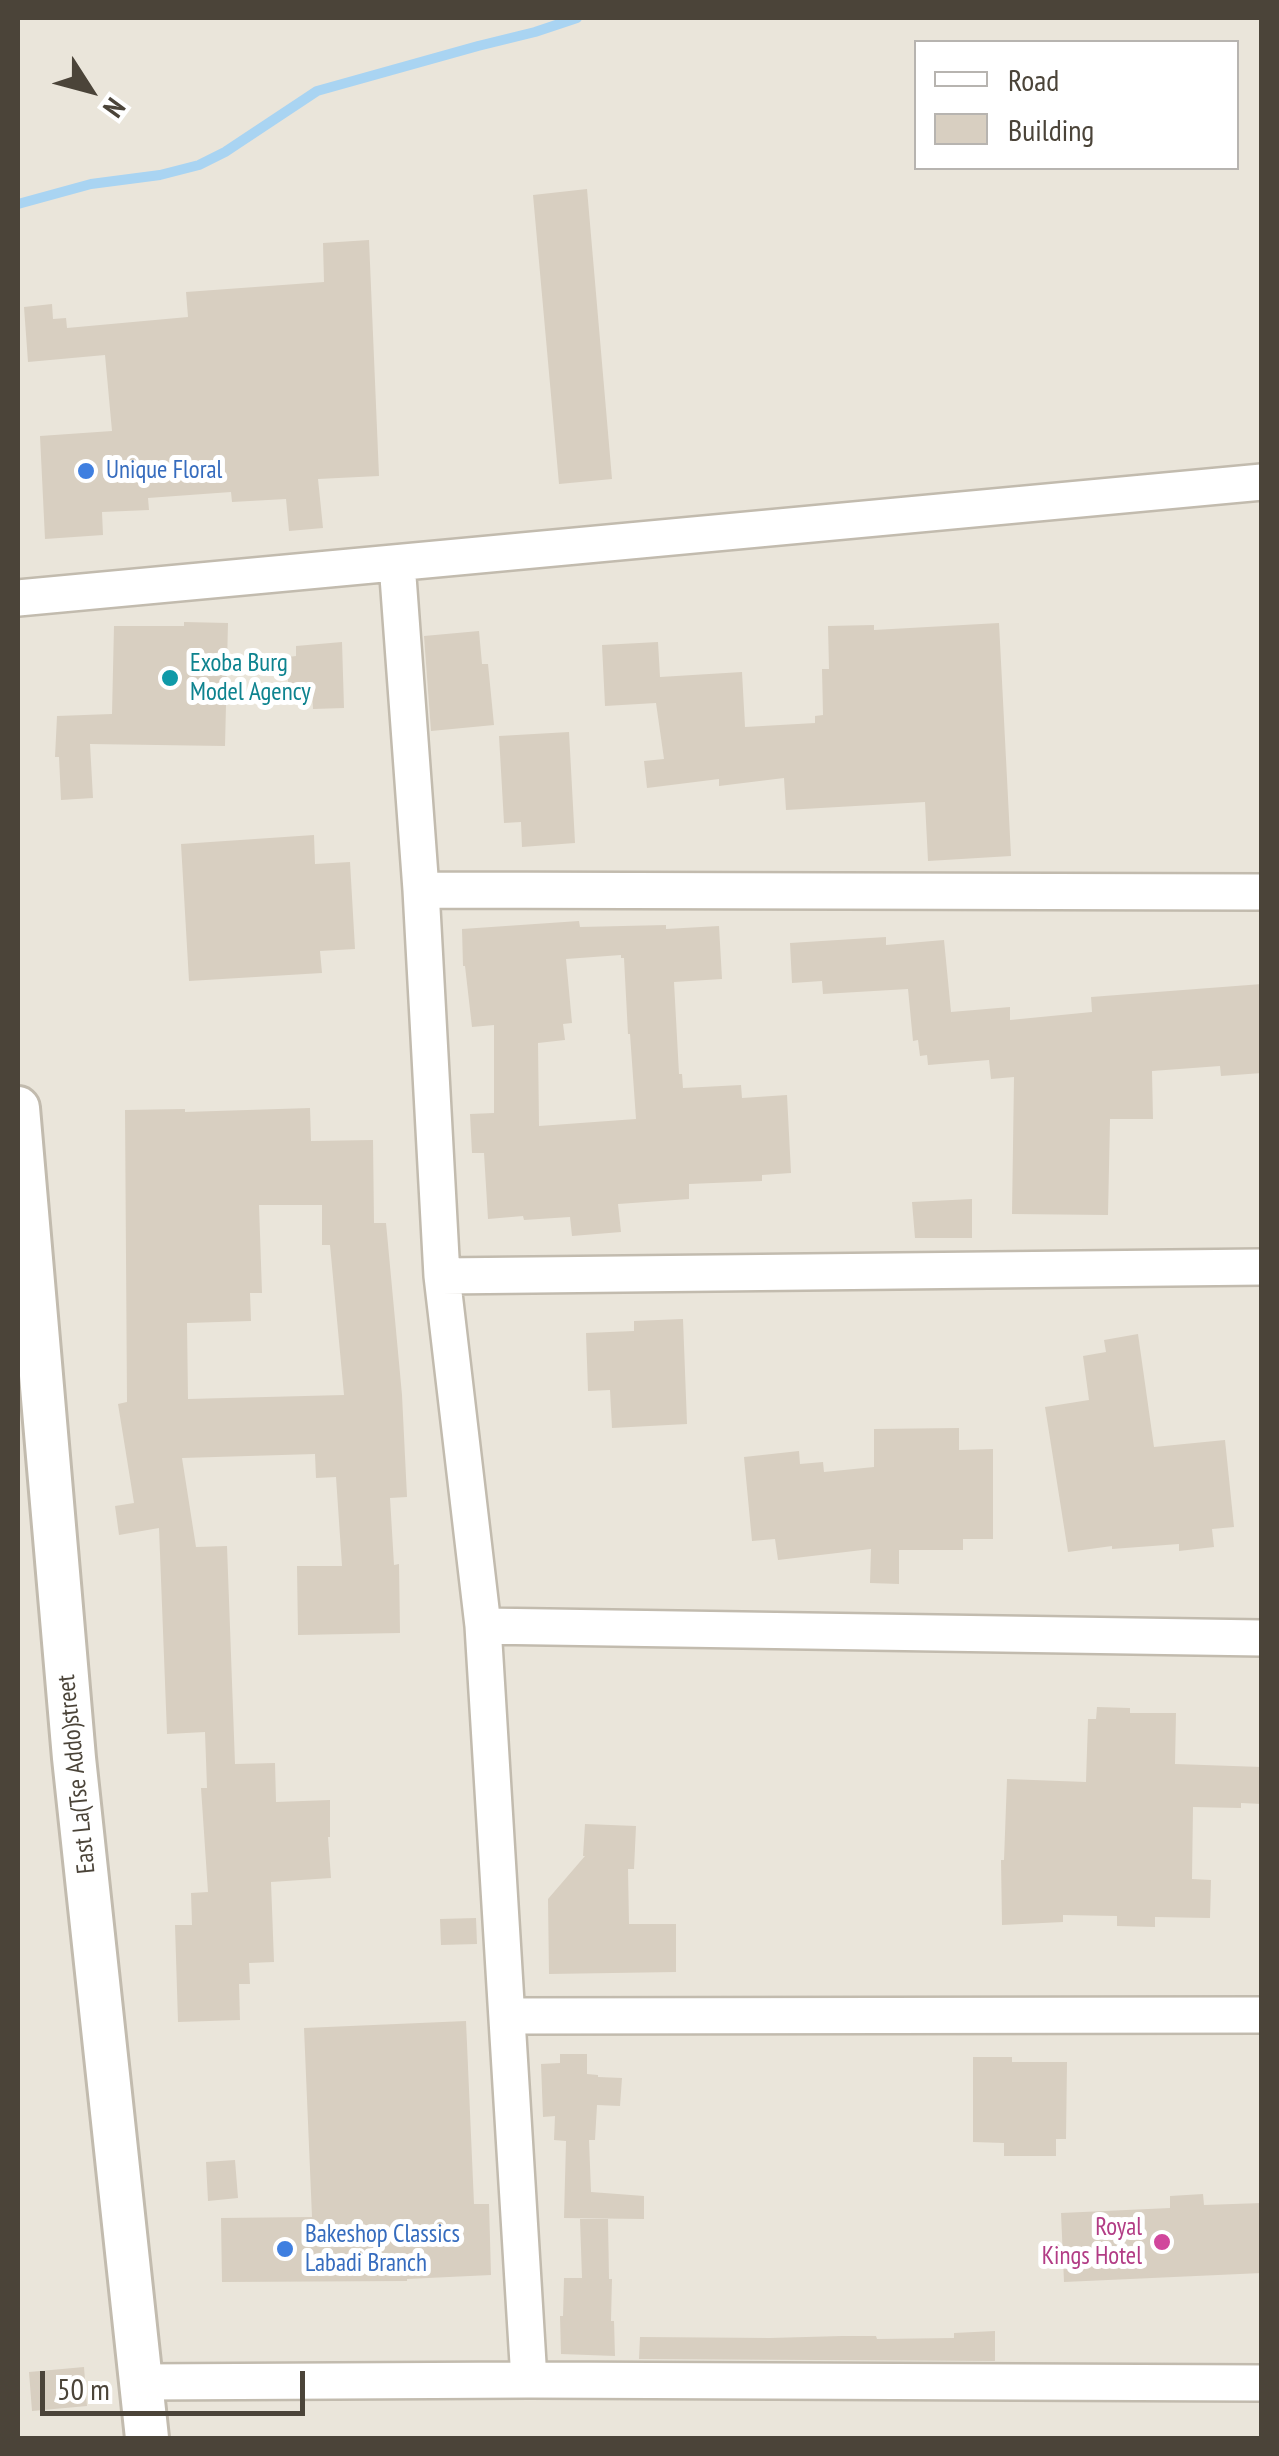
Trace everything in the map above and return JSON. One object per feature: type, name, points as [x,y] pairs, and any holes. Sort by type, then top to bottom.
[{"type":"street","points":[[18,598],[1262,482]]},
{"type":"street","points":[[397,563],[442,1276],[483,1626],[529,2380]]},
{"type":"street","points":[[420,890],[1262,892]]},
{"type":"street","name":"East La(Tse Addo)street","points":[[18,1108],[74,1758],[147,2438]]},
{"type":"street","points":[[442,1276],[1262,1267]]},
{"type":"street","points":[[483,1626],[1262,1638]]},
{"type":"street","points":[[507,2016],[1262,2015]]},
{"type":"street","points":[[142,2382],[1262,2383]]},
{"type":"shaded area","points":[[18,18],[1261,18],[1261,2438],[18,2438]]},
{"type":"building","points":[[587,189],[612,479],[559,484],[533,195]]},
{"type":"building","points":[[369,240],[379,476],[318,479],[323,528],[289,531],[286,499],[232,502],[231,492],[148,498],[149,510],[102,512],[103,535],[45,539],[40,436],[112,431],[105,355],[28,362],[24,307],[52,304],[53,319],[66,318],[67,328],[188,317],[186,292],[324,282],[323,243]]},
{"type":"building","name":"Exoba Burg Model Agency","points":[[184,622],[228,623],[225,746],[90,744],[93,798],[61,800],[59,757],[55,757],[57,716],[112,714],[114,626],[184,626]]},
{"type":"building","points":[[999,623],[1011,856],[928,861],[925,802],[786,810],[784,778],[719,786],[719,779],[647,788],[644,761],[664,759],[656,703],[605,706],[602,645],[658,642],[660,677],[742,672],[745,727],[815,723],[815,716],[823,715],[822,669],[829,669],[828,626],[874,625],[874,630]]},
{"type":"building","points":[[479,631],[482,664],[488,664],[494,725],[431,731],[424,636]]},
{"type":"building","points":[[342,642],[344,708],[313,709],[312,692],[288,693],[288,657],[296,656],[296,646]]},
{"type":"building","points":[[569,732],[575,843],[522,847],[521,822],[504,823],[499,736]]},
{"type":"building","points":[[314,835],[315,864],[350,862],[355,949],[320,951],[322,973],[189,981],[181,844]]},
{"type":"building","points":[[579,921],[580,927],[719,926],[722,979],[674,982],[683,1088],[741,1085],[742,1098],[787,1095],[791,1173],[762,1175],[762,1181],[689,1184],[689,1199],[618,1204],[621,1232],[572,1236],[570,1217],[488,1219],[484,1153],[472,1153],[470,1114],[494,1113],[494,1025],[472,1027],[462,929]],"holes":[[[621,958],[636,1119],[539,1126],[538,1043],[565,1040],[563,1024],[572,1023],[566,959]]]},
{"type":"building","points":[[886,937],[886,945],[944,940],[951,1012],[1010,1007],[1010,1020],[1092,1012],[1091,997],[1262,984],[1262,1073],[1221,1076],[1220,1066],[1152,1071],[1153,1119],[1110,1119],[1108,1215],[1012,1214],[1014,1077],[991,1079],[989,1060],[928,1065],[927,1055],[920,1056],[918,1040],[913,1041],[908,989],[823,994],[822,981],[792,983],[790,943]]},
{"type":"building","points":[[310,1108],[311,1141],[373,1140],[374,1223],[386,1223],[407,1497],[390,1498],[394,1565],[399,1564],[400,1633],[298,1635],[297,1566],[342,1566],[336,1477],[316,1478],[315,1454],[182,1458],[196,1547],[227,1546],[235,1764],[275,1763],[276,1802],[330,1800],[331,1878],[271,1882],[274,1962],[249,1963],[250,1984],[239,1984],[240,2020],[178,2022],[175,1925],[192,1925],[191,1893],[208,1892],[201,1788],[207,1788],[205,1732],[167,1734],[159,1528],[119,1535],[115,1506],[134,1503],[118,1404],[127,1402],[125,1110]],"holes":[[[259,1205],[322,1205],[322,1245],[330,1245],[344,1395],[188,1399],[187,1323],[251,1321],[250,1293],[262,1293]]]},
{"type":"building","points":[[972,1199],[972,1238],[915,1238],[912,1202]]},
{"type":"building","points":[[683,1319],[687,1424],[612,1428],[610,1390],[588,1391],[586,1333],[634,1331],[634,1321]]},
{"type":"building","points":[[1138,1334],[1154,1447],[1225,1440],[1234,1527],[1212,1529],[1214,1547],[1179,1551],[1179,1544],[1112,1546],[1068,1552],[1045,1407],[1089,1400],[1083,1356],[1106,1352],[1104,1340]]},
{"type":"building","points":[[959,1428],[959,1450],[993,1449],[993,1539],[963,1539],[963,1550],[899,1550],[899,1584],[870,1583],[871,1549],[778,1560],[775,1539],[752,1541],[744,1457],[799,1451],[800,1464],[823,1462],[824,1472],[874,1467],[874,1429]]},
{"type":"building","points":[[1097,1707],[1130,1708],[1130,1713],[1176,1713],[1175,1764],[1262,1767],[1262,1804],[1241,1803],[1241,1808],[1193,1807],[1192,1879],[1211,1880],[1210,1918],[1155,1917],[1155,1927],[1117,1926],[1117,1916],[1063,1915],[1063,1922],[1002,1925],[1001,1860],[1007,1779],[1086,1782],[1088,1719],[1096,1719]]},
{"type":"building","points":[[585,1824],[636,1826],[634,1869],[628,1869],[629,1924],[676,1924],[676,1972],[549,1974],[548,1899],[585,1856]]},
{"type":"building","points":[[476,1918],[477,1944],[441,1945],[440,1919]]},
{"type":"building","points":[[466,2021],[474,2204],[489,2204],[491,2275],[407,2281],[222,2282],[221,2218],[312,2217],[304,2028]]},
{"type":"building","points":[[560,2054],[587,2054],[587,2074],[622,2078],[620,2106],[597,2105],[595,2140],[589,2140],[591,2192],[644,2196],[644,2219],[564,2218],[566,2141],[554,2140],[555,2116],[543,2117],[541,2064],[560,2063]]},
{"type":"building","points":[[973,2057],[1067,2062],[1066,2139],[1056,2139],[1056,2156],[1004,2156],[1004,2143],[973,2142]]},
{"type":"building","points":[[235,2160],[238,2198],[208,2201],[206,2162]]},
{"type":"building","name":"Royal Kings Hotel","points":[[1203,2194],[1204,2205],[1262,2203],[1262,2273],[1064,2282],[1061,2213],[1170,2208],[1170,2196]]},
{"type":"building","points":[[580,2219],[608,2219],[615,2356],[561,2354],[564,2278],[582,2278]]},
{"type":"building","points":[[995,2331],[995,2361],[639,2359],[640,2337],[954,2338],[954,2333]]},
{"type":"building","points":[[84,2367],[87,2406],[32,2411],[29,2372]]},
{"type":"waterway","points":[[18,204],[91,184],[160,175],[199,165],[317,91],[577,18]]},
{"type":"place","name":"Unique Floral","points":[[86,471]]},
{"type":"place","name":"Exoba Burg Model Agency","points":[[170,678]]},
{"type":"place","name":"Royal Kings Hotel","points":[[1162,2242]]},
{"type":"place","name":"Bakeshop Classics Labadi Branch","points":[[285,2249]]}]
